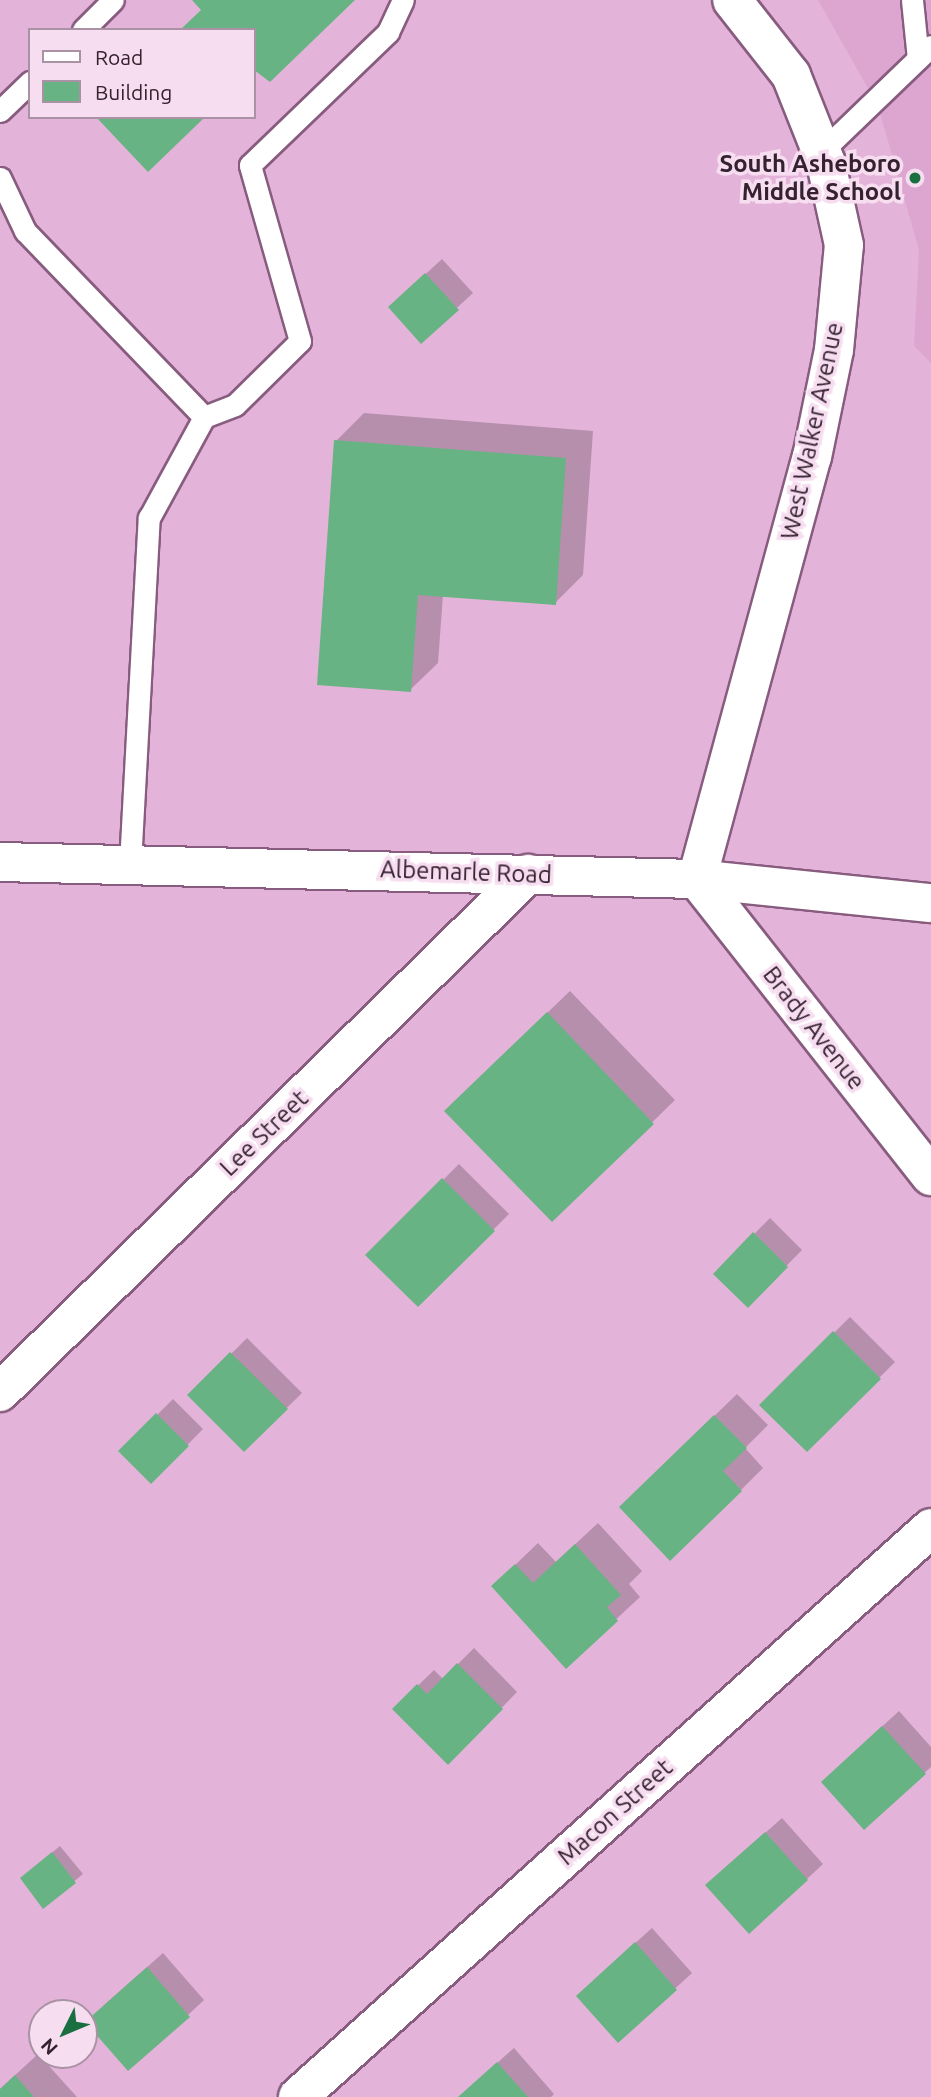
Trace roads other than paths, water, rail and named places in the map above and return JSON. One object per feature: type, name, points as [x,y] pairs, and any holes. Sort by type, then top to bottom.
[{"type":"street","name":"West Walker Avenue","points":[[697,879],[812,457],[835,349],[844,245],[821,152],[791,75],[732,0]]},
{"type":"street","name":"Albemarle Road","points":[[0,862],[697,879],[931,904]]},
{"type":"street","name":"Lee Street","points":[[0,1392],[528,874]]},
{"type":"street","name":"Brady Avenue","points":[[697,879],[931,1176]]},
{"type":"street","name":"Macon Street","points":[[298,2097],[931,1528]]},
{"type":"lane","points":[[85,28],[113,0]]},
{"type":"lane","points":[[131,864],[149,518],[204,417],[235,405],[300,341],[250,164],[388,32],[403,0]]},
{"type":"lane","points":[[821,152],[924,53],[912,0]]},
{"type":"lane","points":[[0,111],[28,84]]},
{"type":"lane","points":[[0,178],[25,231],[204,417]]},
{"type":"place","name":"South Asheboro Middle School","points":[[915,178]]}]
